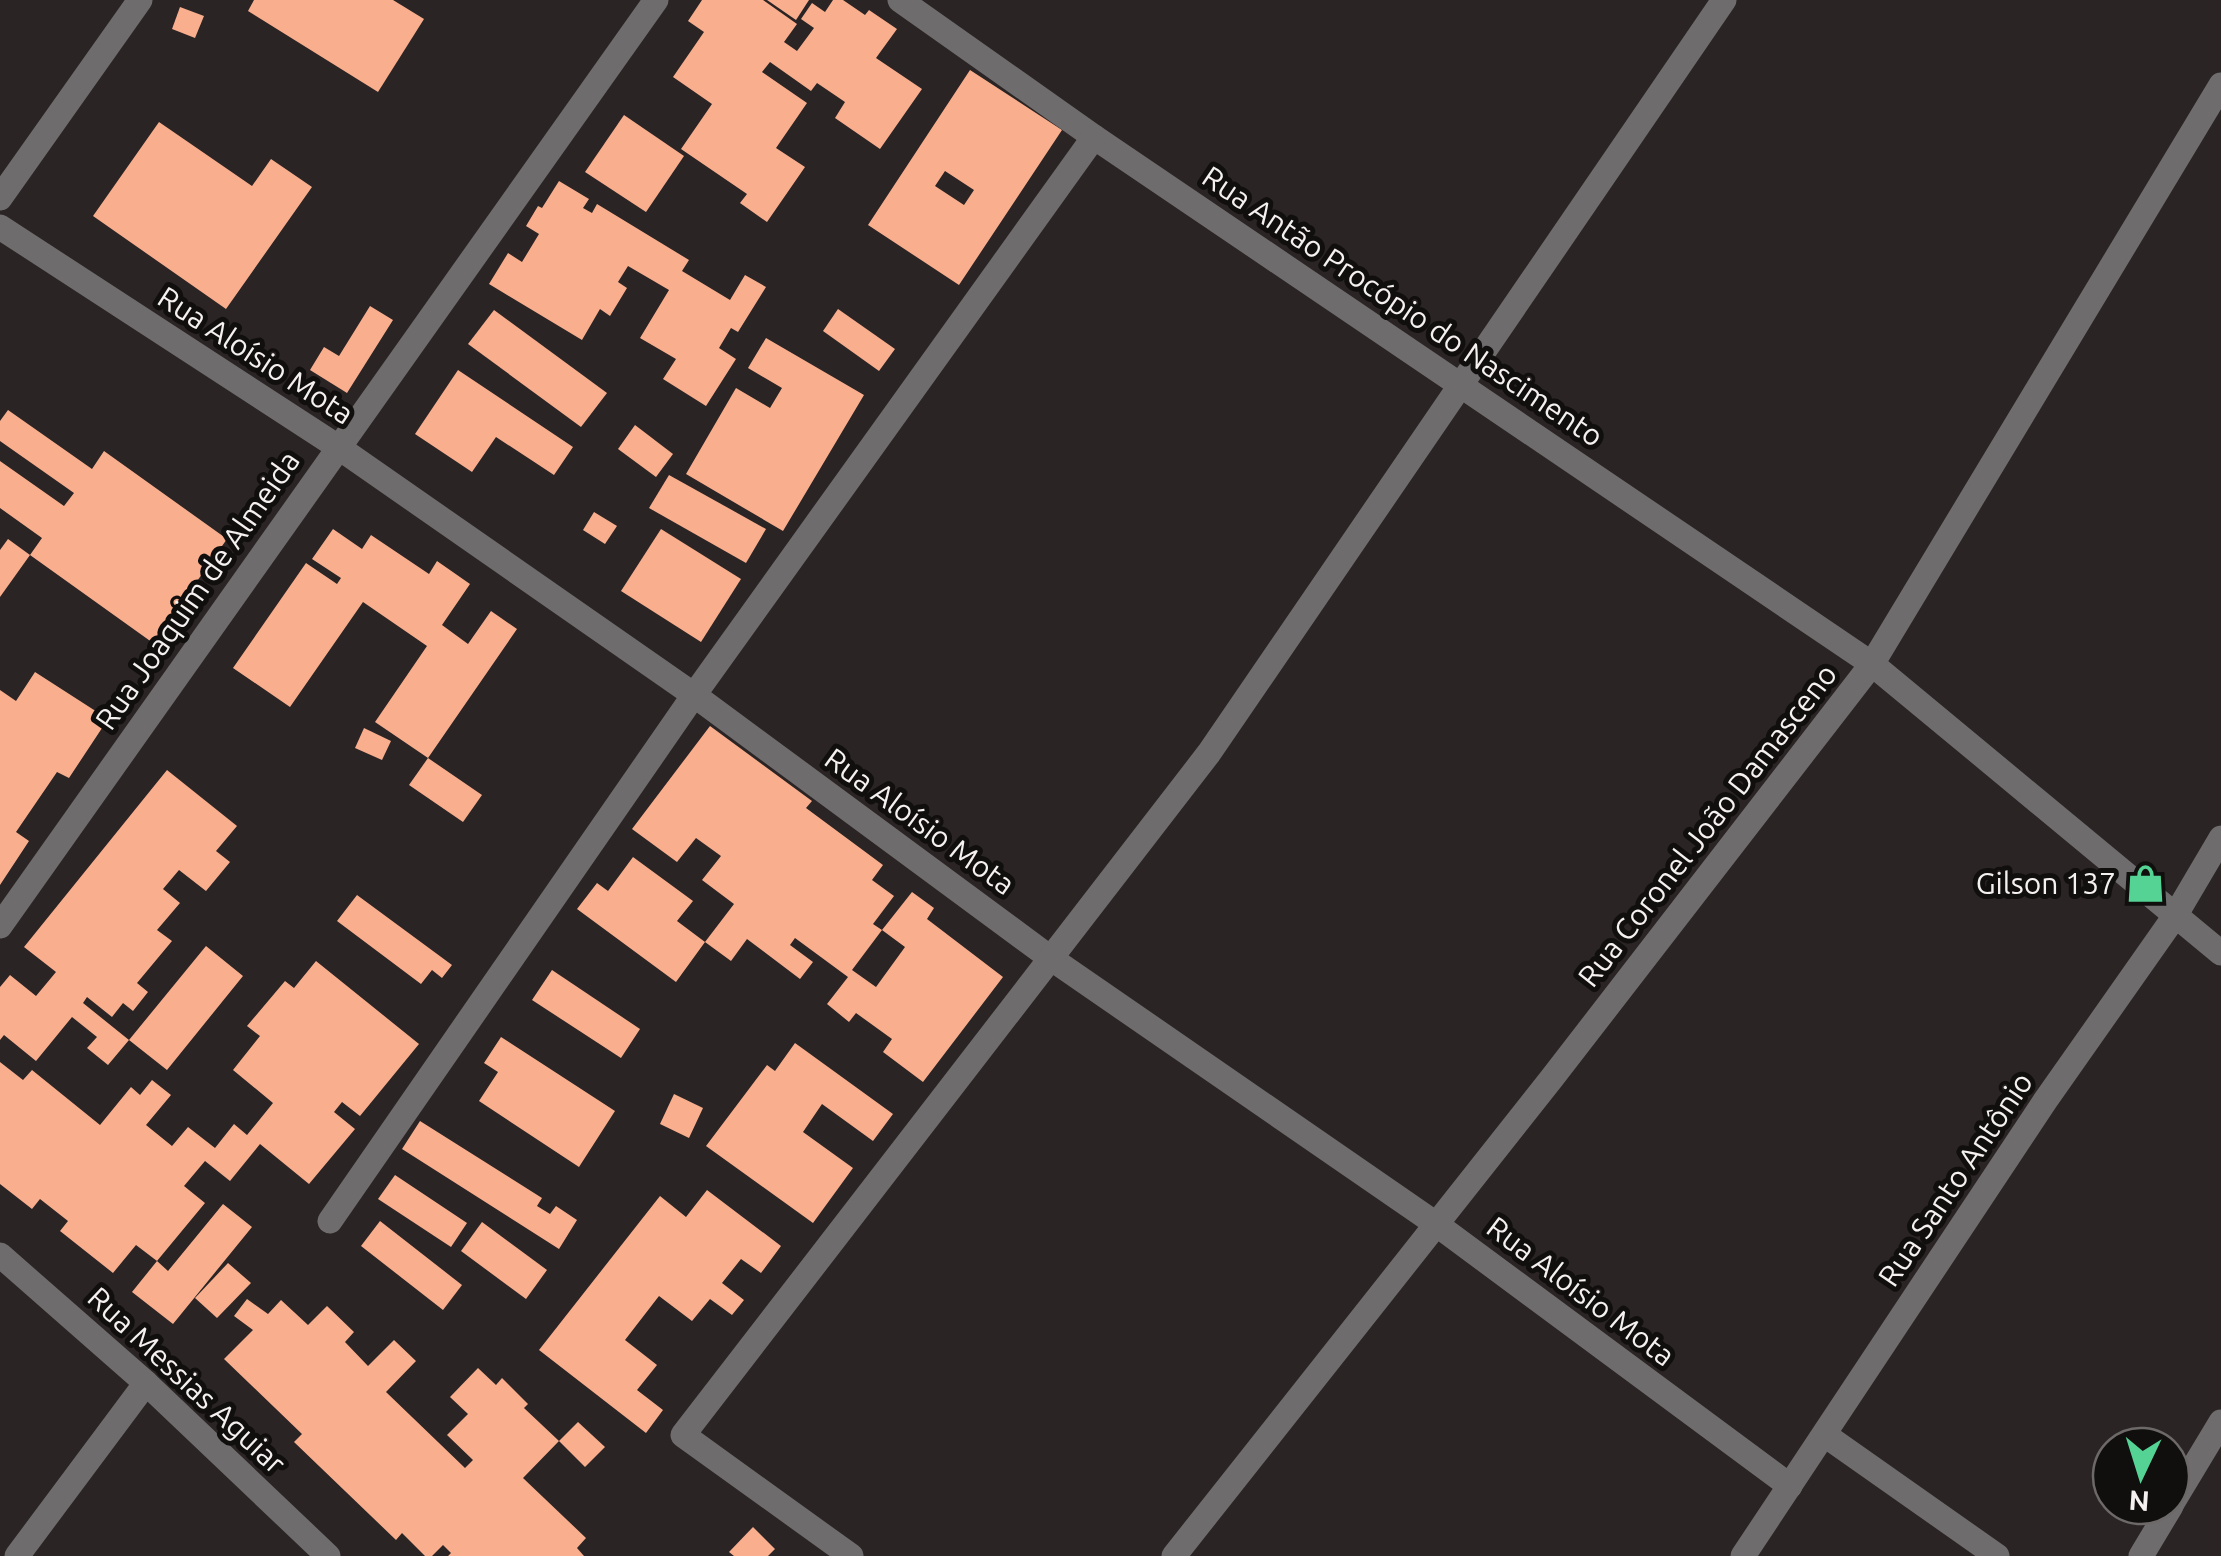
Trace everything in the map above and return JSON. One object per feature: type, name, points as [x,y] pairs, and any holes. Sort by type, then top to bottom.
[{"type":"street","points":[[0,198],[140,0]]},
{"type":"street","name":"Rua Joaquim de Almeida","points":[[0,926],[656,0]]},
{"type":"street","name":"Rua Antão Procópio do Nascimento","points":[[900,0],[1094,138],[1872,664],[2221,952]]},
{"type":"street","points":[[850,1556],[683,1435],[1210,753],[1724,0]]},
{"type":"street","name":"Rua Coronel João Damasceno","points":[[1174,1556],[1872,664],[2221,86]]},
{"type":"street","points":[[330,1221],[694,695],[1094,138]]},
{"type":"street","name":"Rua Aloísio Mota","points":[[0,227],[338,447],[694,695],[1049,957],[1436,1224],[1790,1486]]},
{"type":"street","name":"Rua Santo Antônio","points":[[1743,1556],[2045,1101],[2175,916],[2221,838]]},
{"type":"street","name":"Rua Messias Aguiar","points":[[0,1255],[146,1383],[328,1556]]},
{"type":"street","points":[[18,1556],[146,1383]]},
{"type":"street","points":[[2191,1472],[2221,1422]]},
{"type":"street","points":[[1824,1435],[1997,1556]]},
{"type":"street","points":[[2140,1556],[2159,1526]]},
{"type":"building","points":[[254,0],[393,0],[424,19],[378,92],[248,11]]},
{"type":"building","points":[[702,0],[763,0],[797,24],[784,42],[797,51],[814,28],[801,19],[812,3],[825,12],[833,0],[843,0],[865,15],[869,10],[897,29],[876,58],[922,89],[880,149],[835,118],[845,102],[817,83],[811,91],[770,62],[762,72],[807,103],[776,148],[805,167],[767,222],[740,203],[747,194],[681,149],[712,104],[673,77],[704,32],[688,21]]},
{"type":"building","points":[[767,0],[809,0],[796,20]]},
{"type":"building","points":[[180,7],[204,16],[195,38],[172,29]]},
{"type":"building","points":[[970,70],[1062,130],[959,285],[868,225]],"holes":[[[945,171],[974,190],[964,205],[935,186]]]},
{"type":"building","points":[[624,115],[684,156],[646,212],[585,172]]},
{"type":"building","points":[[159,122],[252,186],[271,159],[312,187],[226,309],[93,216]]},
{"type":"building","points":[[559,181],[589,199],[583,208],[592,213],[597,204],[689,260],[682,271],[730,300],[745,275],[766,287],[738,332],[731,328],[719,348],[736,359],[706,406],[663,379],[676,359],[640,338],[669,290],[628,266],[618,282],[627,288],[610,316],[600,309],[582,340],[489,284],[508,253],[522,262],[539,234],[526,226]]},
{"type":"building","points":[[370,306],[393,320],[347,393],[310,370],[324,347],[339,356]]},
{"type":"building","points":[[838,309],[895,349],[879,371],[823,331]]},
{"type":"building","points":[[494,310],[607,393],[581,427],[468,344]]},
{"type":"building","points":[[766,338],[864,395],[783,531],[686,474],[736,388],[770,408],[782,388],[748,368]]},
{"type":"building","points":[[458,370],[573,447],[554,475],[496,437],[472,472],[415,434]]},
{"type":"building","points":[[8,410],[92,469],[104,451],[227,539],[153,643],[30,555],[42,538],[0,508],[0,461],[64,506],[74,493],[0,441],[0,421]]},
{"type":"building","points":[[635,425],[673,454],[656,477],[618,449]]},
{"type":"building","points":[[669,475],[766,529],[746,563],[649,508]]},
{"type":"building","points":[[594,512],[617,526],[605,544],[583,530]]},
{"type":"building","points":[[333,529],[362,549],[371,535],[429,574],[437,561],[470,584],[442,625],[468,644],[491,611],[517,629],[428,758],[375,722],[427,646],[363,602],[290,707],[233,668],[306,563],[337,584],[341,578],[312,559]]},
{"type":"building","points":[[661,529],[741,579],[701,642],[621,591]]},
{"type":"building","points":[[8,539],[30,555],[0,597],[0,550]]},
{"type":"building","points":[[35,672],[108,719],[69,778],[57,772],[16,832],[29,841],[0,885],[0,690],[16,701]]},
{"type":"building","points":[[710,726],[812,801],[806,808],[883,865],[872,880],[894,896],[873,924],[882,930],[912,892],[934,908],[927,919],[1003,977],[923,1082],[883,1052],[892,1039],[856,1013],[849,1022],[827,1004],[848,977],[795,938],[790,945],[813,962],[800,979],[747,939],[731,961],[705,942],[734,904],[702,880],[721,856],[696,838],[677,862],[632,829]],"holes":[[[882,930],[905,947],[876,987],[852,970]]]},
{"type":"building","points":[[364,728],[391,741],[382,760],[355,748]]},
{"type":"building","points":[[428,758],[482,795],[463,822],[409,785]]},
{"type":"building","points":[[167,770],[237,826],[216,851],[230,862],[206,891],[179,870],[163,889],[180,903],[157,930],[172,941],[137,983],[148,992],[133,1011],[123,1003],[112,1017],[87,997],[83,1003],[129,1040],[108,1065],[87,1048],[97,1037],[72,1017],[36,1061],[4,1035],[0,1040],[0,987],[10,975],[36,996],[56,972],[24,947]]},
{"type":"building","points":[[633,857],[693,901],[677,921],[705,942],[676,982],[577,909],[597,883],[608,891]]},
{"type":"building","points":[[357,895],[452,965],[442,978],[432,970],[421,984],[337,921]]},
{"type":"building","points":[[206,946],[243,976],[167,1070],[129,1040]]},
{"type":"building","points":[[316,961],[419,1044],[360,1116],[342,1102],[334,1112],[355,1129],[309,1184],[260,1144],[230,1181],[205,1161],[184,1186],[205,1203],[157,1261],[136,1245],[113,1273],[60,1231],[68,1221],[40,1199],[32,1209],[0,1184],[0,1062],[23,1080],[32,1070],[100,1125],[131,1087],[140,1095],[152,1080],[171,1095],[146,1125],[172,1146],[188,1127],[215,1148],[234,1124],[247,1135],[273,1103],[233,1070],[260,1036],[247,1026],[285,981],[294,988]]},
{"type":"building","points":[[552,970],[640,1029],[621,1058],[532,1000]]},
{"type":"building","points":[[501,1037],[615,1111],[579,1167],[479,1101],[498,1072],[484,1063]]},
{"type":"building","points":[[795,1043],[893,1114],[873,1141],[822,1104],[803,1132],[853,1168],[813,1223],[706,1146],[767,1065],[775,1071]]},
{"type":"building","points":[[674,1094],[703,1108],[689,1138],[660,1124]]},
{"type":"building","points":[[420,1121],[542,1198],[537,1206],[550,1214],[556,1206],[577,1220],[559,1249],[402,1149]]},
{"type":"building","points":[[395,1175],[467,1223],[451,1247],[378,1199]]},
{"type":"building","points":[[707,1190],[781,1246],[761,1273],[741,1259],[722,1283],[744,1300],[732,1315],[710,1299],[692,1321],[659,1296],[625,1340],[657,1365],[637,1390],[663,1410],[646,1433],[539,1350],[660,1196],[686,1217]]},
{"type":"building","points":[[223,1204],[252,1227],[173,1324],[132,1292],[157,1261],[168,1271]]},
{"type":"building","points":[[380,1221],[462,1285],[443,1310],[361,1246]]},
{"type":"building","points":[[482,1222],[547,1270],[526,1299],[461,1251]]},
{"type":"building","points":[[228,1263],[251,1283],[217,1318],[195,1298]]},
{"type":"building","points":[[247,1299],[268,1314],[281,1300],[308,1325],[327,1306],[354,1332],[345,1342],[368,1366],[394,1340],[416,1361],[386,1392],[465,1468],[473,1460],[447,1435],[468,1414],[450,1397],[478,1368],[496,1385],[502,1378],[528,1404],[524,1408],[559,1441],[523,1478],[586,1538],[577,1548],[584,1556],[448,1556],[451,1553],[443,1545],[432,1556],[425,1556],[402,1533],[396,1540],[294,1442],[302,1434],[224,1359],[253,1330],[234,1316]]},
{"type":"building","points":[[578,1422],[605,1447],[585,1467],[559,1441]]},
{"type":"building","points":[[753,1527],[775,1549],[768,1556],[734,1556],[729,1552]]},
{"type":"place","name":"Gilson 137","points":[[2146,883]]}]
